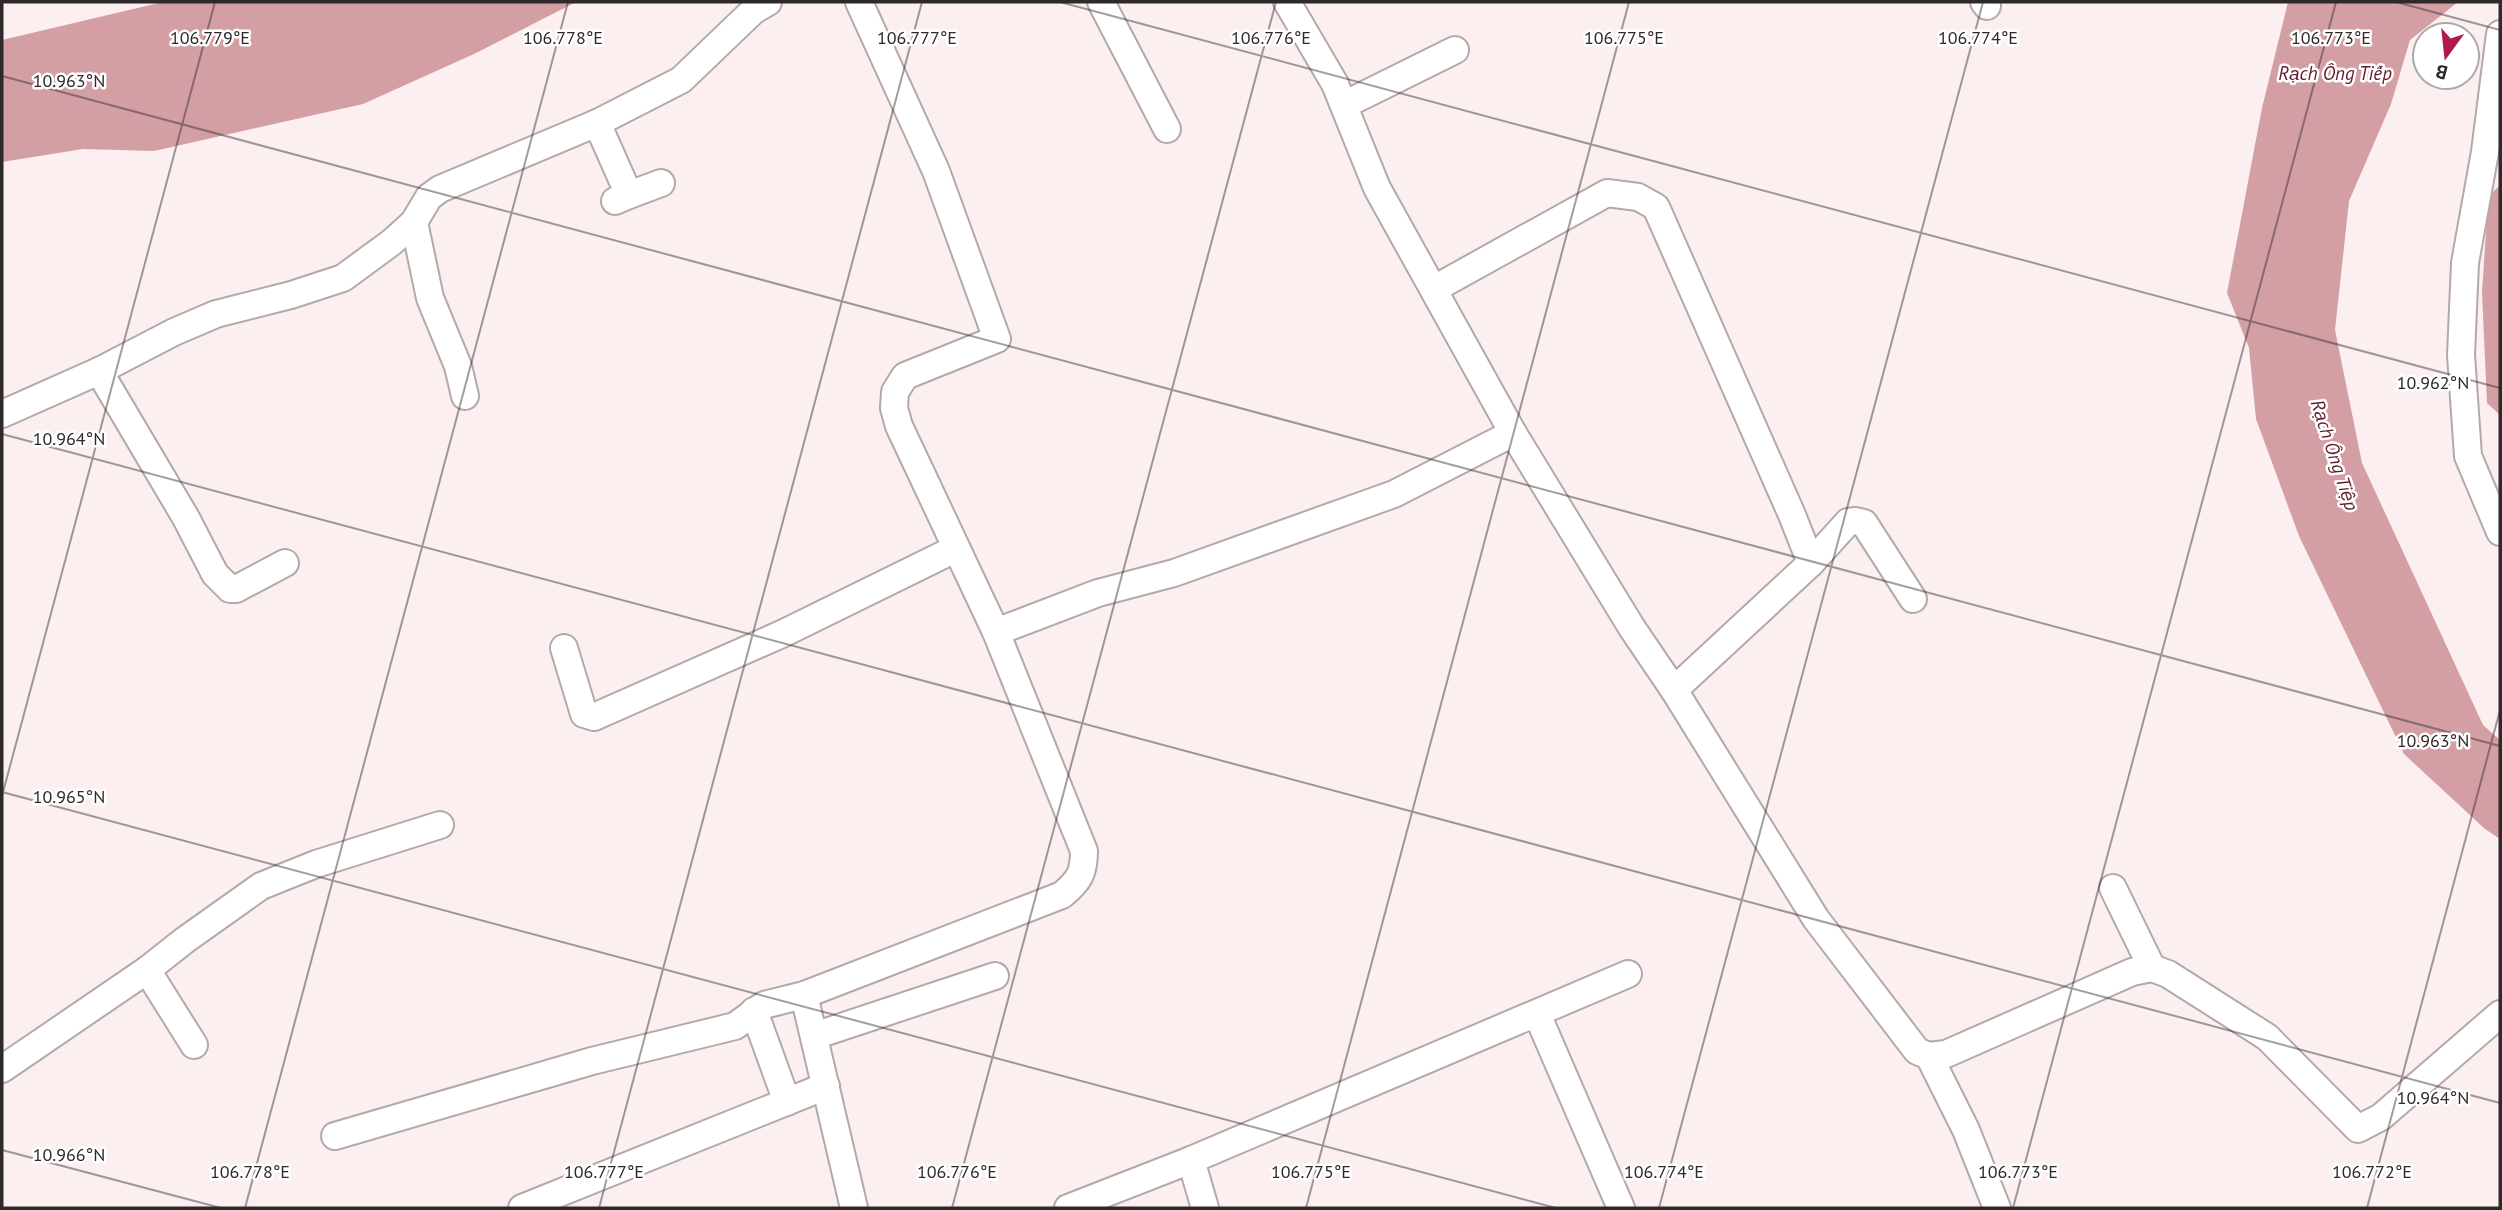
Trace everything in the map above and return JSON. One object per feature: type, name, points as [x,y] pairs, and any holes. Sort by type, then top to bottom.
[{"type":"street","points":[[2,414],[215,314],[291,295],[343,278],[369,261],[414,222],[429,197],[440,189],[597,123],[681,80],[753,11],[768,2]]},
{"type":"street","points":[[335,1136],[593,1061],[734,1026],[759,1008],[804,995],[1062,895],[1081,877],[1084,851],[996,632],[955,550],[899,426],[894,408],[895,392],[905,376],[997,339],[936,171],[859,2]]},
{"type":"street","points":[[1101,2],[1167,129]]},
{"type":"street","points":[[1287,2],[1335,84],[1377,188],[1513,433],[1632,628],[1674,690],[1816,919],[1917,1051],[1929,1056],[1946,1054],[2132,972],[2152,968],[2168,974],[2267,1037],[2358,1129],[2381,1117],[2500,1014]]},
{"type":"street","points":[[2500,34],[2485,152],[2465,263],[2461,355],[2468,456],[2500,532]]},
{"type":"street","points":[[1344,105],[1455,50]]},
{"type":"street","points":[[597,123],[622,198],[661,183]]},
{"type":"street","points":[[1434,289],[1607,192],[1637,197],[1656,207],[1811,563]]},
{"type":"street","points":[[414,222],[430,298],[458,366],[465,396]]},
{"type":"street","points":[[99,370],[186,518],[215,574],[225,585],[236,589],[285,563]]},
{"type":"street","points":[[996,632],[1098,593],[1174,573],[1394,495],[1513,433]]},
{"type":"street","points":[[1674,690],[1811,563],[1848,522],[1864,523],[1913,599]]},
{"type":"street","points":[[564,648],[584,714],[594,717],[784,633],[955,550]]},
{"type":"street","points":[[2,1069],[147,970],[261,886],[316,864],[440,825]]},
{"type":"street","points":[[2113,888],[2152,968]]},
{"type":"street","points":[[147,970],[194,1045]]},
{"type":"street","points":[[1068,1208],[1191,1160],[1628,974]]},
{"type":"street","points":[[814,1036],[995,976]]},
{"type":"street","points":[[804,995],[853,1208]]},
{"type":"street","points":[[759,1008],[787,1102]]},
{"type":"street","points":[[1537,1014],[1621,1208]]},
{"type":"street","points":[[1929,1056],[1966,1130],[1997,1208]]},
{"type":"street","points":[[522,1208],[826,1086]]},
{"type":"street","points":[[1191,1160],[1205,1208]]},
{"type":"water","points":[[163,2],[576,2],[474,54],[363,104],[154,151],[83,149],[2,162],[2,40]]},
{"type":"water","name":"Rạch Ông Tiếp","points":[[2288,2],[2458,2],[2434,21],[2411,21],[2411,39],[2391,104],[2349,201],[2335,330],[2362,463],[2483,725],[2500,740],[2500,839],[2485,829],[2404,754],[2299,536],[2256,419],[2249,348],[2227,293],[2262,108]]},
{"type":"water","points":[[2500,185],[2500,415],[2487,403],[2482,292],[2490,195]]},
{"type":"water label","name":"Rạch Ông Tiệp","points":[[2335,455]]}]
